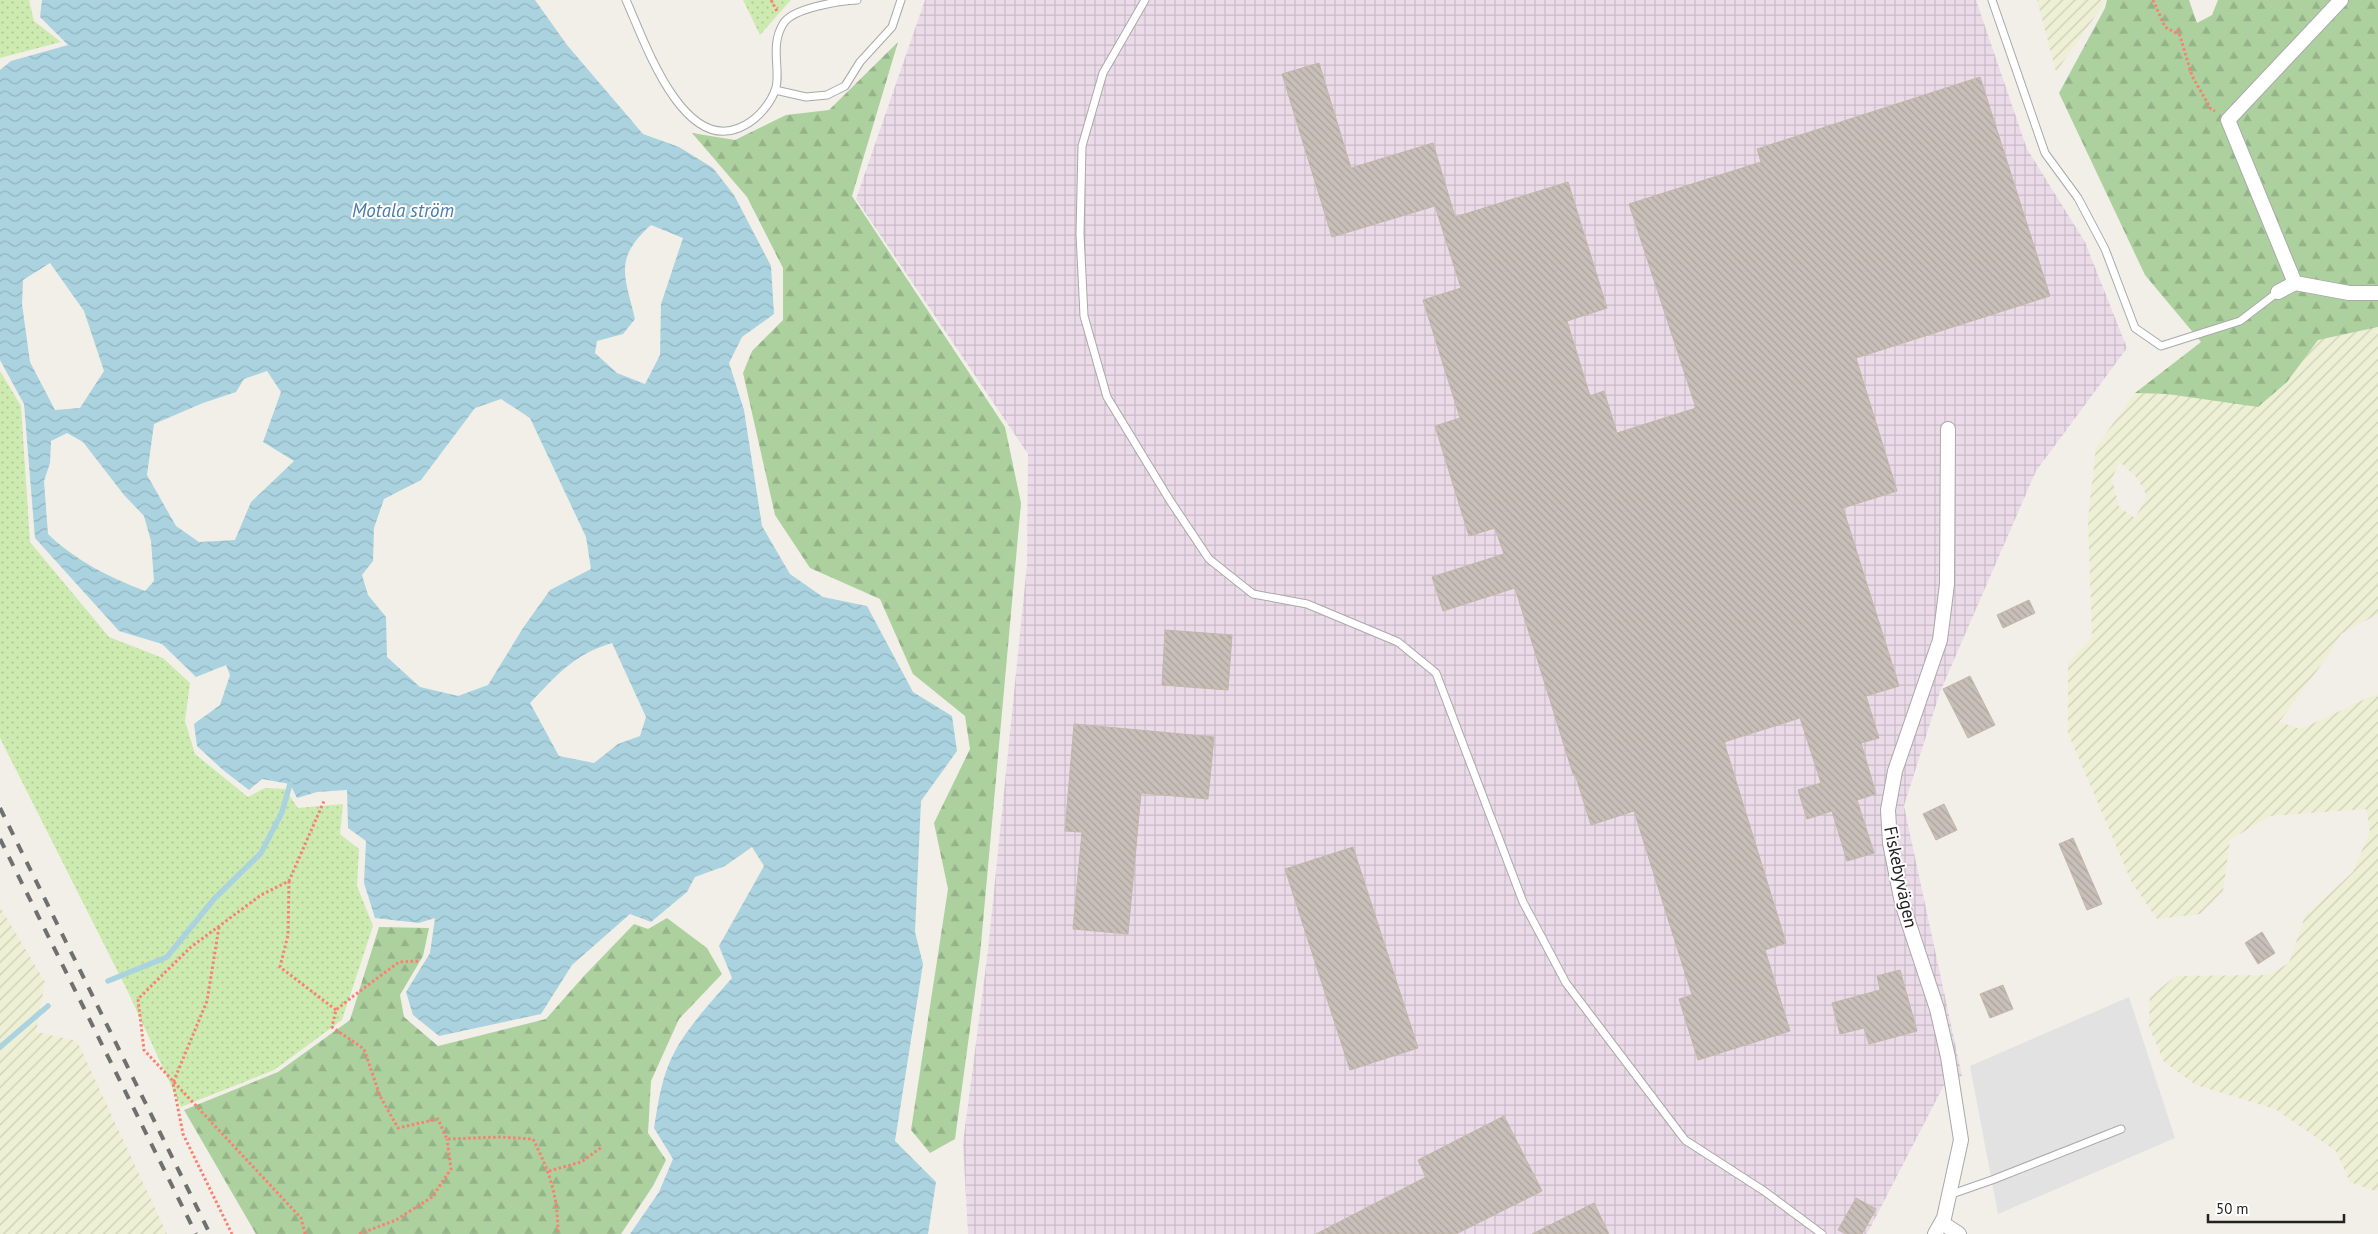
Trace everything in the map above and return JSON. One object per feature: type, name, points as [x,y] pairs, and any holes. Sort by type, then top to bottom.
[{"type":"street","points":[[2295,283],[2228,120],[2341,0]]},
{"type":"street","points":[[2278,292],[2295,283],[2349,293],[2378,293]]},
{"type":"street","name":"Fiskebyvägen","points":[[1938,1229],[1949,1195],[1960,1140],[1948,1057],[1937,1009],[1902,903],[1890,843],[1888,810],[1895,771],[1940,640],[1947,574],[1948,429]]},
{"type":"street","points":[[1938,1229],[1959,1234]]},
{"type":"lane","points":[[626,0],[677,105],[702,126],[720,132],[735,130],[754,121],[775,90],[776,42],[783,23],[799,12],[857,0]]},
{"type":"lane","points":[[775,90],[806,97],[827,96],[845,86],[860,62],[892,27],[901,0]]},
{"type":"lane","points":[[1145,0],[1103,74],[1082,146],[1080,234],[1084,316],[1107,397],[1169,499],[1209,559],[1253,594],[1307,604],[1398,642],[1436,673],[1524,902],[1562,975],[1685,1140],[1764,1191],[1822,1234]]},
{"type":"lane","points":[[1992,0],[2045,153],[2078,198],[2105,249],[2135,328],[2161,346],[2240,321],[2278,292]]},
{"type":"lane","points":[[1949,1195],[2121,1129]]},
{"type":"path","points":[[2153,0],[2165,27],[2180,35]]},
{"type":"path","points":[[2178,28],[2192,76],[2211,109],[2228,120]]},
{"type":"path","points":[[324,801],[289,881],[288,935],[280,967],[336,1010]]},
{"type":"path","points":[[289,881],[261,895],[191,947],[138,999],[144,1050],[300,1218],[306,1234]]},
{"type":"path","points":[[219,926],[207,1001],[173,1083],[183,1134],[232,1234]]},
{"type":"path","points":[[359,1234],[396,1220],[432,1197],[451,1169],[447,1139],[438,1119],[398,1128],[380,1096],[364,1049],[332,1027],[336,1010],[399,962],[418,961]]},
{"type":"path","points":[[447,1139],[533,1139],[549,1171],[558,1207],[558,1234]]},
{"type":"path","points":[[549,1171],[580,1162],[602,1147]]},
{"type":"shaded area","points":[[925,0],[1976,0],[2027,149],[2085,242],[2127,348],[2036,471],[1940,692],[1904,806],[1962,1076],[1944,1085],[1867,1234],[968,1234],[963,1143],[988,950],[1027,564],[1028,454],[856,199]]},
{"type":"shaded area","points":[[2129,997],[2175,1138],[1998,1214],[1970,1066]]},
{"type":"green space","points":[[0,0],[29,0],[34,21],[61,42],[0,58]]},
{"type":"green space","points":[[743,0],[791,0],[760,35]]},
{"type":"green space","points":[[2037,0],[2103,0],[2103,5],[2056,72]]},
{"type":"green space","points":[[2107,0],[2189,0],[2197,23],[2212,15],[2218,0],[2378,0],[2378,327],[2318,340],[2287,382],[2258,407],[2167,394],[2135,393],[2201,342],[2145,275],[2059,93],[2105,8]]},
{"type":"green space","points":[[898,42],[852,196],[1005,427],[1021,503],[980,955],[955,1139],[930,1153],[911,1130],[948,889],[934,823],[970,749],[965,716],[913,674],[880,599],[810,568],[775,515],[743,373],[752,351],[783,320],[783,268],[747,197],[692,133],[735,140],[786,115],[829,110]]},
{"type":"green space","points":[[2378,327],[2378,614],[2341,634],[2328,656],[2279,722],[2301,729],[2378,693],[2378,1192],[2350,1182],[2336,1151],[2275,1109],[2196,1085],[2164,1062],[2149,1027],[2150,996],[2176,976],[2268,975],[2289,963],[2305,916],[2353,872],[2370,831],[2366,809],[2270,816],[2230,840],[2223,891],[2200,914],[2157,919],[2132,883],[2068,733],[2068,663],[2092,637],[2088,519],[2096,447],[2135,393],[2167,394],[2287,382],[2318,339]],"holes":[[[2120,462],[2137,478],[2147,496],[2135,518],[2119,507],[2112,478]]]},
{"type":"green space","points":[[0,371],[21,406],[30,542],[109,637],[163,658],[190,683],[185,721],[195,754],[248,797],[265,788],[285,789],[298,808],[343,804],[340,834],[359,849],[357,886],[373,926],[342,1020],[274,1070],[181,1107],[128,992],[0,738]]},
{"type":"green space","points":[[0,907],[45,982],[36,1032],[77,1041],[167,1234],[0,1234]]},
{"type":"green space","points":[[667,918],[707,948],[722,974],[679,1019],[651,1081],[648,1133],[666,1160],[653,1186],[621,1234],[256,1234],[184,1110],[278,1072],[350,1020],[379,927],[429,928],[423,956],[400,995],[404,1017],[438,1046],[546,1019],[634,924],[648,929]]},
{"type":"water","name":"Motala ström","points":[[42,0],[535,0],[567,45],[643,134],[679,147],[713,168],[734,195],[771,266],[774,314],[742,337],[729,363],[744,410],[762,526],[790,574],[823,597],[867,606],[913,692],[952,716],[957,751],[921,801],[915,932],[923,964],[895,1141],[936,1182],[928,1234],[630,1234],[659,1192],[673,1159],[654,1128],[661,1089],[667,1069],[687,1031],[732,978],[719,946],[764,866],[752,847],[725,866],[695,877],[687,892],[651,922],[630,914],[572,965],[541,1014],[439,1036],[413,1015],[406,992],[430,953],[435,918],[419,923],[375,918],[364,883],[366,841],[348,828],[347,790],[317,792],[297,798],[290,784],[262,779],[249,790],[223,770],[197,746],[194,724],[220,705],[230,675],[226,665],[196,677],[162,644],[119,631],[35,538],[24,404],[0,360],[0,70],[11,61],[68,45],[40,17]],"holes":[[[651,225],[683,238],[661,304],[660,355],[645,384],[617,373],[595,353],[597,341],[623,334],[635,319],[625,269],[631,248]],[[50,263],[84,311],[104,371],[80,408],[55,410],[30,362],[22,304],[23,280]],[[267,371],[281,392],[263,442],[294,461],[251,502],[235,540],[199,542],[176,526],[147,475],[154,424],[203,403],[236,392],[244,379]],[[501,399],[530,418],[586,537],[591,569],[550,590],[523,628],[488,685],[458,696],[420,687],[387,657],[386,617],[368,595],[362,575],[373,561],[374,528],[384,499],[421,480],[475,408]],[[67,433],[83,442],[124,495],[144,516],[151,541],[154,581],[145,591],[119,580],[82,560],[48,534],[44,481],[50,463],[51,441]],[[612,643],[646,717],[640,736],[618,744],[594,763],[559,756],[530,703],[566,667],[587,653]]]},
{"type":"building","points":[[1319,63],[1351,168],[1433,143],[1455,217],[1568,182],[1607,308],[1567,321],[1590,396],[1604,391],[1617,433],[1696,408],[1629,204],[1761,162],[1757,149],[1980,77],[2050,296],[1856,358],[1897,491],[1843,508],[1899,686],[1866,696],[1879,738],[1861,743],[1876,794],[1857,800],[1874,853],[1847,861],[1832,811],[1807,819],[1798,790],[1821,783],[1800,718],[1724,742],[1786,943],[1765,950],[1790,1031],[1698,1060],[1679,999],[1692,995],[1634,811],[1591,825],[1575,774],[1573,774],[1515,588],[1443,611],[1432,577],[1504,554],[1495,528],[1469,536],[1435,426],[1460,418],[1423,300],[1461,288],[1435,206],[1332,237],[1282,74]]},
{"type":"building","points":[[2029,600],[2035,613],[2003,628],[1997,615]]},
{"type":"building","points":[[1165,630],[1232,635],[1228,690],[1162,685]]},
{"type":"building","points":[[1970,676],[1995,725],[1968,738],[1943,689]]},
{"type":"building","points":[[1074,724],[1214,737],[1208,799],[1141,793],[1128,934],[1073,929],[1082,832],[1065,831]]},
{"type":"building","points":[[1944,804],[1957,830],[1936,840],[1923,814]]},
{"type":"building","points":[[2073,838],[2102,904],[2087,910],[2059,844]]},
{"type":"building","points":[[1353,847],[1418,1048],[1350,1070],[1285,869]]},
{"type":"building","points":[[2262,932],[2275,953],[2258,964],[2245,943]]},
{"type":"building","points":[[1900,970],[1917,1031],[1869,1044],[1864,1028],[1840,1034],[1832,1003],[1880,990],[1877,976]]},
{"type":"building","points":[[2003,985],[2013,1009],[1990,1018],[1980,994]]},
{"type":"building","points":[[1504,1116],[1542,1191],[1456,1234],[1316,1234],[1426,1177],[1418,1160]]},
{"type":"building","points":[[1856,1198],[1876,1209],[1862,1234],[1846,1234],[1838,1230]]},
{"type":"building","points":[[1594,1203],[1609,1234],[1532,1234]]},
{"type":"waterway","points":[[108,981],[167,957],[214,899],[261,853],[282,812],[290,784]]},
{"type":"waterway","points":[[0,1047],[48,1006]]},
{"type":"railway","points":[[0,808],[210,1234]]},
{"type":"railway","points":[[0,839],[196,1234]]}]
